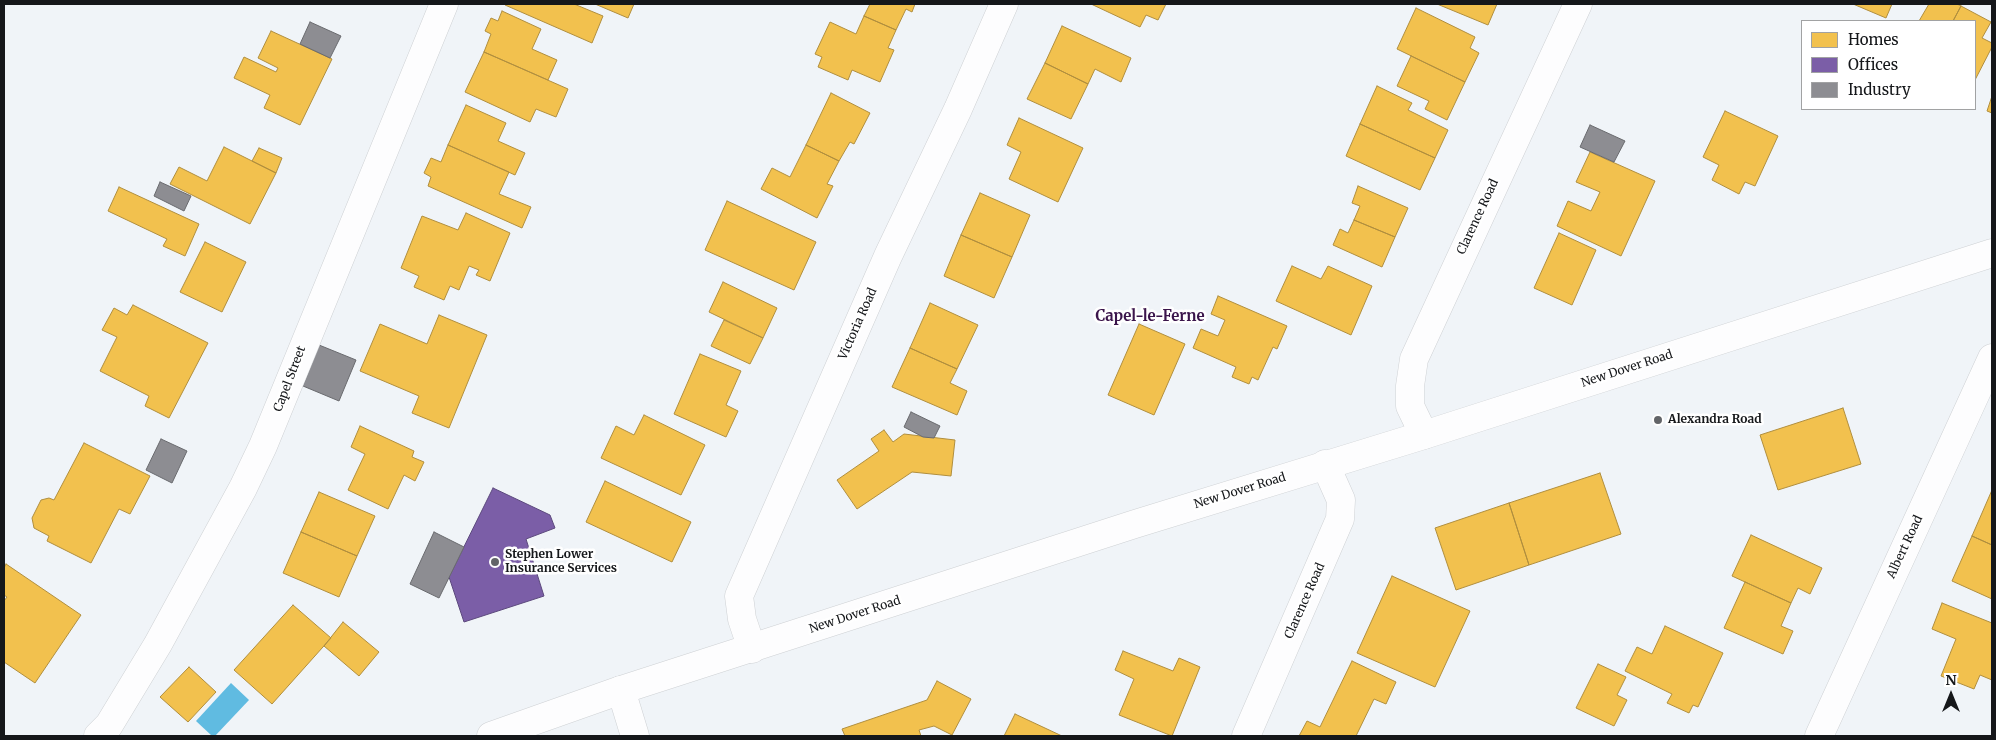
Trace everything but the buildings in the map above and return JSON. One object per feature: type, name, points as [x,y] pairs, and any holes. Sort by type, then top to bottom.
[{"type":"street","name":"Capel Street","points":[[98,736],[109,725],[158,644],[259,454],[444,4]]},
{"type":"street","name":"Victoria Road","points":[[752,649],[742,620],[739,596],[876,283],[958,110],[1004,4]]},
{"type":"street","name":"Clarence Road","points":[[1424,435],[1410,406],[1410,386],[1414,359],[1578,4]]},
{"type":"street","name":"New Dover Road","points":[[491,736],[621,690],[1325,464],[1424,435],[1992,253]]},
{"type":"street","name":"Albert Road","points":[[1819,736],[1992,358]]},
{"type":"street","name":"Clarence Road","points":[[1246,736],[1340,519],[1341,500],[1325,464]]},
{"type":"street","points":[[621,690],[635,736]]},
{"type":"water","points":[[231,683],[249,700],[215,736],[212,736],[196,721]]},
{"type":"place","name":"Alexandra Road","points":[[1658,420]]},
{"type":"place","name":"Stephen Lower Insurance Services","points":[[495,562]]},
{"type":"district","name":"Capel-le-Ferne","points":[[1150,317]]}]
